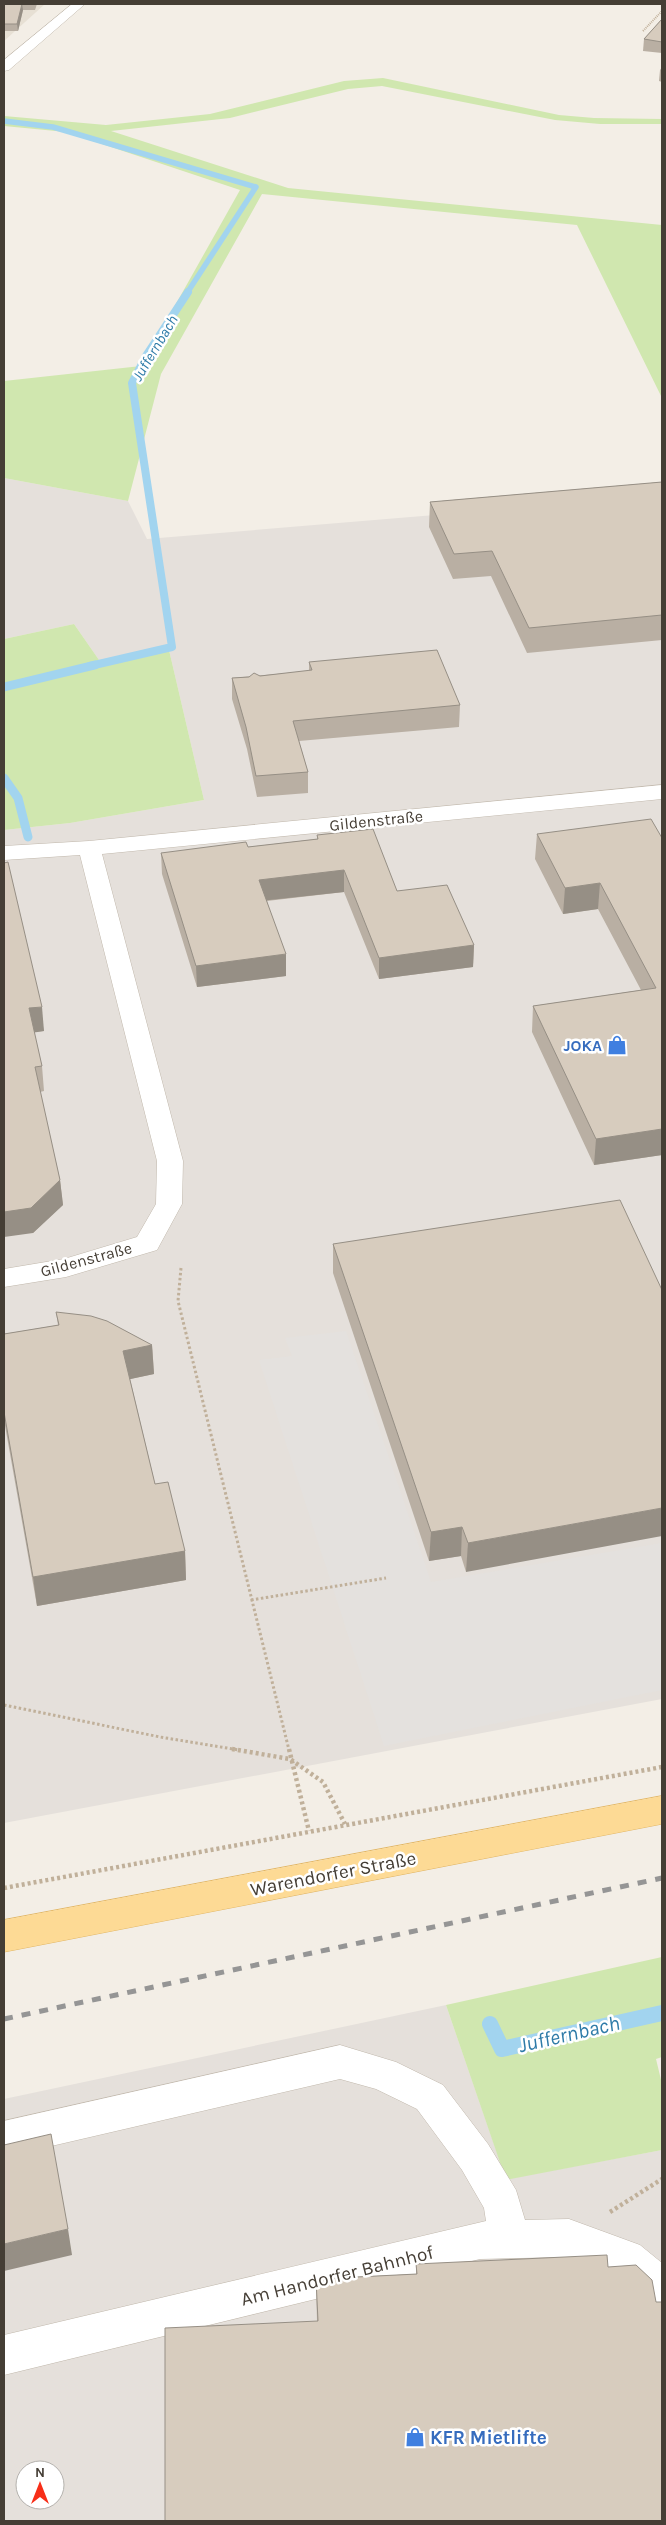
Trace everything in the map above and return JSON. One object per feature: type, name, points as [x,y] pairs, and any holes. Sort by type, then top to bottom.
[{"type":"main road","name":"Warendorfer Straße","points":[[4,1936],[662,1810]]},
{"type":"street","points":[[4,67],[79,4]]},
{"type":"street","name":"Gildenstraße","points":[[4,853],[89,848],[662,792]]},
{"type":"street","name":"Gildenstraße","points":[[4,1278],[66,1268],[147,1243],[169,1204],[170,1161],[89,848]]},
{"type":"street","points":[[4,2139],[340,2062],[383,2074],[430,2097],[475,2157],[502,2203],[509,2238]]},
{"type":"street","name":"Am Handorfer Bahnhof","points":[[4,2355],[480,2240],[569,2238],[626,2259],[662,2287]]},
{"type":"path","points":[[643,31],[662,11]]},
{"type":"path","points":[[181,1268],[178,1301],[309,1831]]},
{"type":"path","points":[[251,1600],[386,1578]]},
{"type":"path","points":[[4,1705],[160,1737],[290,1759],[323,1782],[345,1824]]},
{"type":"path","points":[[4,1888],[662,1766]]},
{"type":"path","points":[[569,2238],[662,2179]]},
{"type":"shaded area","points":[[4,4],[45,4],[4,41]]},
{"type":"shaded area","points":[[4,478],[128,501],[147,539],[662,496],[662,1699],[4,1823],[4,830],[70,823],[204,800],[169,650],[99,660],[74,624],[4,639]]},
{"type":"shaded area","points":[[346,1331],[431,1582],[662,1543],[662,1690],[384,1746],[259,1360],[292,1356],[285,1338]]},
{"type":"shaded area","points":[[446,2005],[506,2179],[662,2150],[662,2521],[4,2521],[4,2099]]},
{"type":"green space","points":[[383,78],[559,115],[594,118],[662,119],[662,124],[600,124],[555,120],[382,86],[348,89],[230,118],[111,131],[288,188],[662,225],[662,398],[577,225],[262,194],[161,374],[128,501],[4,478],[4,381],[141,366],[240,190],[66,132],[4,126],[4,116],[106,125],[210,114],[344,81]]},
{"type":"green space","points":[[74,624],[99,660],[169,650],[204,800],[70,823],[4,830],[4,639]]},
{"type":"green space","points":[[662,1957],[662,2057],[656,2059],[662,2084],[662,2150],[506,2180],[446,2005]]},
{"type":"building","points":[[4,4],[22,4],[17,24],[4,24]]},
{"type":"building","points":[[662,19],[662,42],[644,39]]},
{"type":"building","points":[[662,482],[662,615],[529,628],[492,551],[454,554],[430,502]]},
{"type":"building","points":[[437,650],[460,705],[293,721],[308,772],[256,776],[246,727],[232,678],[249,677],[254,673],[260,676],[312,670],[309,662]]},
{"type":"building","points":[[651,819],[662,838],[662,1129],[596,1139],[533,1006],[656,988],[600,883],[565,888],[537,834]]},
{"type":"building","points":[[373,829],[397,891],[447,885],[474,945],[379,958],[344,870],[259,880],[286,954],[196,966],[161,853],[246,842],[248,847],[318,839],[317,835]]},
{"type":"building","points":[[8,862],[42,1007],[29,1008],[42,1066],[35,1067],[60,1180],[31,1208],[4,1212],[4,863]]},
{"type":"building","points":[[620,1200],[662,1290],[662,1508],[468,1543],[462,1527],[431,1532],[333,1244]]},
{"type":"building","points":[[56,1312],[91,1316],[107,1321],[152,1345],[123,1351],[155,1484],[168,1482],[185,1551],[33,1577],[4,1412],[4,1334],[59,1325]]},
{"type":"building","points":[[51,2134],[68,2229],[4,2244],[4,2145]]},
{"type":"building","name":"KFR Mietlifte","points":[[607,2255],[608,2267],[636,2265],[652,2280],[656,2302],[662,2302],[662,2521],[165,2521],[165,2328],[318,2321],[316,2279],[417,2274],[416,2264]]},
{"type":"waterway","name":"Juffernbach","points":[[4,121],[53,127],[256,187],[187,293]]},
{"type":"waterway","name":"Juffernbach","points":[[90,666],[172,647],[132,383],[146,356],[188,292]]},
{"type":"waterway","name":"Juffernbach","points":[[4,687],[95,665]]},
{"type":"waterway","name":"Juffernbach","points":[[4,778],[18,798],[28,837]]},
{"type":"waterway","name":"Juffernbach","points":[[490,2024],[502,2049],[662,2013]]},
{"type":"railway","points":[[4,2019],[662,1878]]},
{"type":"place","name":"JOKA","points":[[617,1045]]},
{"type":"place","name":"KFR Mietlifte","points":[[415,2437]]}]
